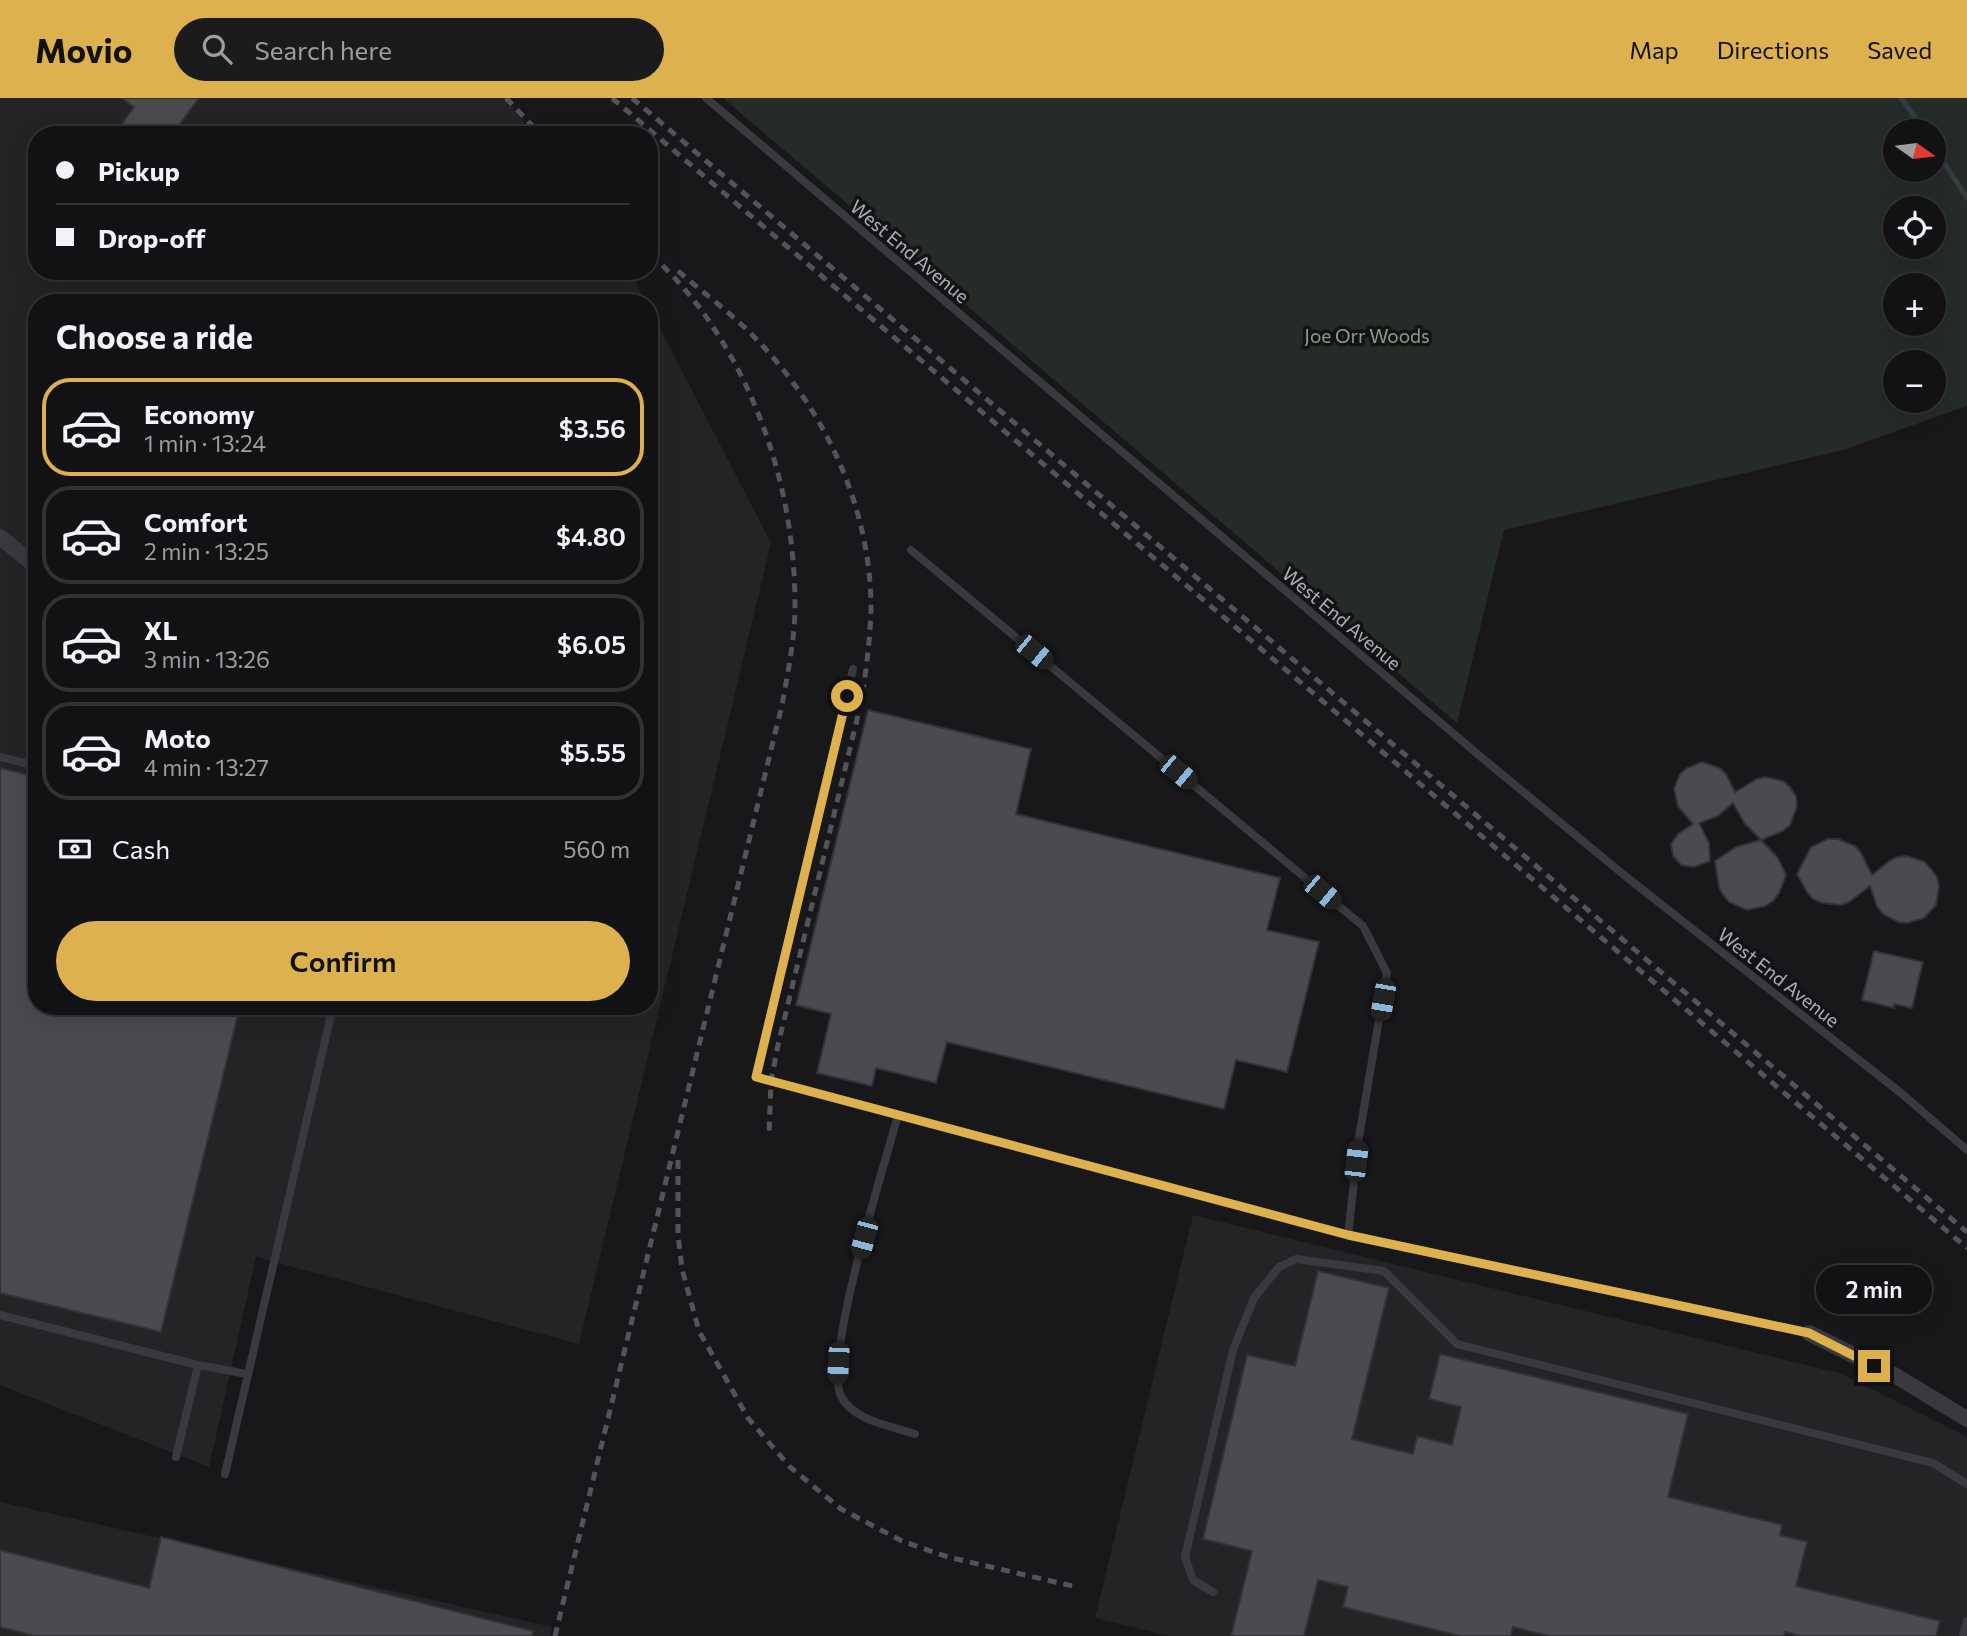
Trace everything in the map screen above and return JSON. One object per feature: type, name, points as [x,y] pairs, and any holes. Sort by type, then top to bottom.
[{"type":"street","points":[[0,537],[28,560]]},
{"type":"street","points":[[1809,1333],[1896,1376],[1967,1419]]},
{"type":"lane","name":"West End Avenue","points":[[706,98],[1481,757],[1624,875],[1901,1093],[1967,1150]]},
{"type":"lane","points":[[911,550],[1363,926],[1387,973],[1359,1137],[1348,1235]]},
{"type":"lane","points":[[853,669],[756,1077],[1348,1235],[1809,1333]]},
{"type":"lane","points":[[0,757],[28,764]]},
{"type":"lane","points":[[225,1474],[331,1015]]},
{"type":"lane","points":[[898,1115],[851,1288],[839,1347],[838,1379],[841,1396],[851,1408],[873,1421],[915,1434]]},
{"type":"lane","points":[[1213,1592],[1194,1580],[1185,1557],[1233,1350],[1254,1298],[1279,1267],[1296,1259],[1384,1271],[1457,1344],[1933,1463],[1967,1484]]},
{"type":"lane","points":[[0,1315],[198,1365],[247,1374]]},
{"type":"lane","points":[[176,1457],[198,1365]]},
{"type":"lane","points":[[1964,1636],[1967,1620]]},
{"type":"shaded area","points":[[0,98],[506,98],[526,126],[28,126],[28,280],[634,280],[642,294],[28,294],[28,1015],[658,1015],[579,1344],[256,1257],[209,1467],[0,1385]]},
{"type":"shaded area","points":[[658,324],[771,543],[658,1014]]},
{"type":"shaded area","points":[[1193,1215],[1839,1373],[1967,1437],[1967,1636],[1169,1636],[1095,1618]]},
{"type":"shaded area","points":[[0,1502],[552,1627],[550,1636],[0,1636]]},
{"type":"green space","name":"Joe Orr Woods","points":[[723,98],[1967,98],[1967,406],[1843,450],[1504,530],[1457,723]]},
{"type":"building","points":[[122,98],[199,98],[179,126],[120,126],[134,107]]},
{"type":"building","points":[[868,710],[1031,749],[1016,814],[1280,878],[1267,930],[1319,942],[1287,1072],[1236,1060],[1224,1109],[947,1042],[936,1083],[876,1068],[872,1086],[817,1073],[831,1014],[796,1005]]},
{"type":"building","points":[[1702,762],[1720,768],[1735,792],[1765,777],[1783,781],[1796,796],[1797,806],[1790,825],[1783,831],[1761,840],[1745,824],[1733,803],[1718,816],[1699,823],[1709,843],[1710,861],[1694,867],[1681,865],[1673,856],[1671,844],[1678,834],[1693,824],[1678,806],[1674,789],[1680,774]]},
{"type":"building","points":[[0,768],[28,775],[28,1015],[238,1015],[161,1332],[0,1293]]},
{"type":"building","points":[[1828,839],[1838,839],[1855,846],[1872,875],[1897,857],[1907,856],[1925,862],[1937,877],[1939,887],[1936,905],[1924,918],[1907,923],[1898,922],[1883,914],[1870,886],[1841,905],[1813,899],[1797,874],[1811,847]]},
{"type":"building","points":[[1761,840],[1778,858],[1786,875],[1773,901],[1765,906],[1747,910],[1729,902],[1723,895],[1715,861],[1736,847]]},
{"type":"building","points":[[1874,951],[1923,962],[1912,1008],[1894,1004],[1894,1008],[1862,1000]]},
{"type":"building","points":[[1318,1271],[1389,1288],[1352,1439],[1413,1454],[1417,1436],[1452,1445],[1461,1407],[1429,1399],[1440,1354],[1688,1414],[1668,1497],[1782,1525],[1780,1535],[1807,1542],[1796,1586],[1940,1621],[1936,1636],[1800,1636],[1785,1632],[1784,1636],[1549,1636],[1513,1627],[1511,1636],[1460,1636],[1343,1607],[1348,1587],[1318,1580],[1304,1636],[1231,1636],[1252,1551],[1203,1539],[1247,1355],[1295,1366]]},
{"type":"building","points":[[161,1537],[533,1631],[532,1636],[35,1636],[0,1627],[0,1550],[149,1588]]},
{"type":"waterway","points":[[1901,98],[1916,119]]},
{"type":"waterway","points":[[1946,166],[1967,198]]},
{"type":"railway","points":[[506,98],[532,126]]},
{"type":"railway","points":[[612,98],[645,126]]},
{"type":"railway","points":[[632,98],[1967,1232]]},
{"type":"railway","points":[[658,137],[1967,1248]]},
{"type":"railway","points":[[555,1636],[782,705],[795,617],[789,526],[771,448],[757,411],[721,340],[699,307],[658,261]]},
{"type":"railway","points":[[678,271],[735,319],[771,355],[817,419],[851,492],[869,569],[871,609],[861,703],[778,1045],[771,1081],[769,1136]]},
{"type":"railway","points":[[678,1160],[678,1235],[682,1269],[699,1331],[748,1418],[790,1467],[841,1509],[902,1541],[948,1557],[1077,1587]]},
{"type":"route","points":[[847,696],[756,1077],[1348,1235],[1809,1333],[1874,1366]]}]
